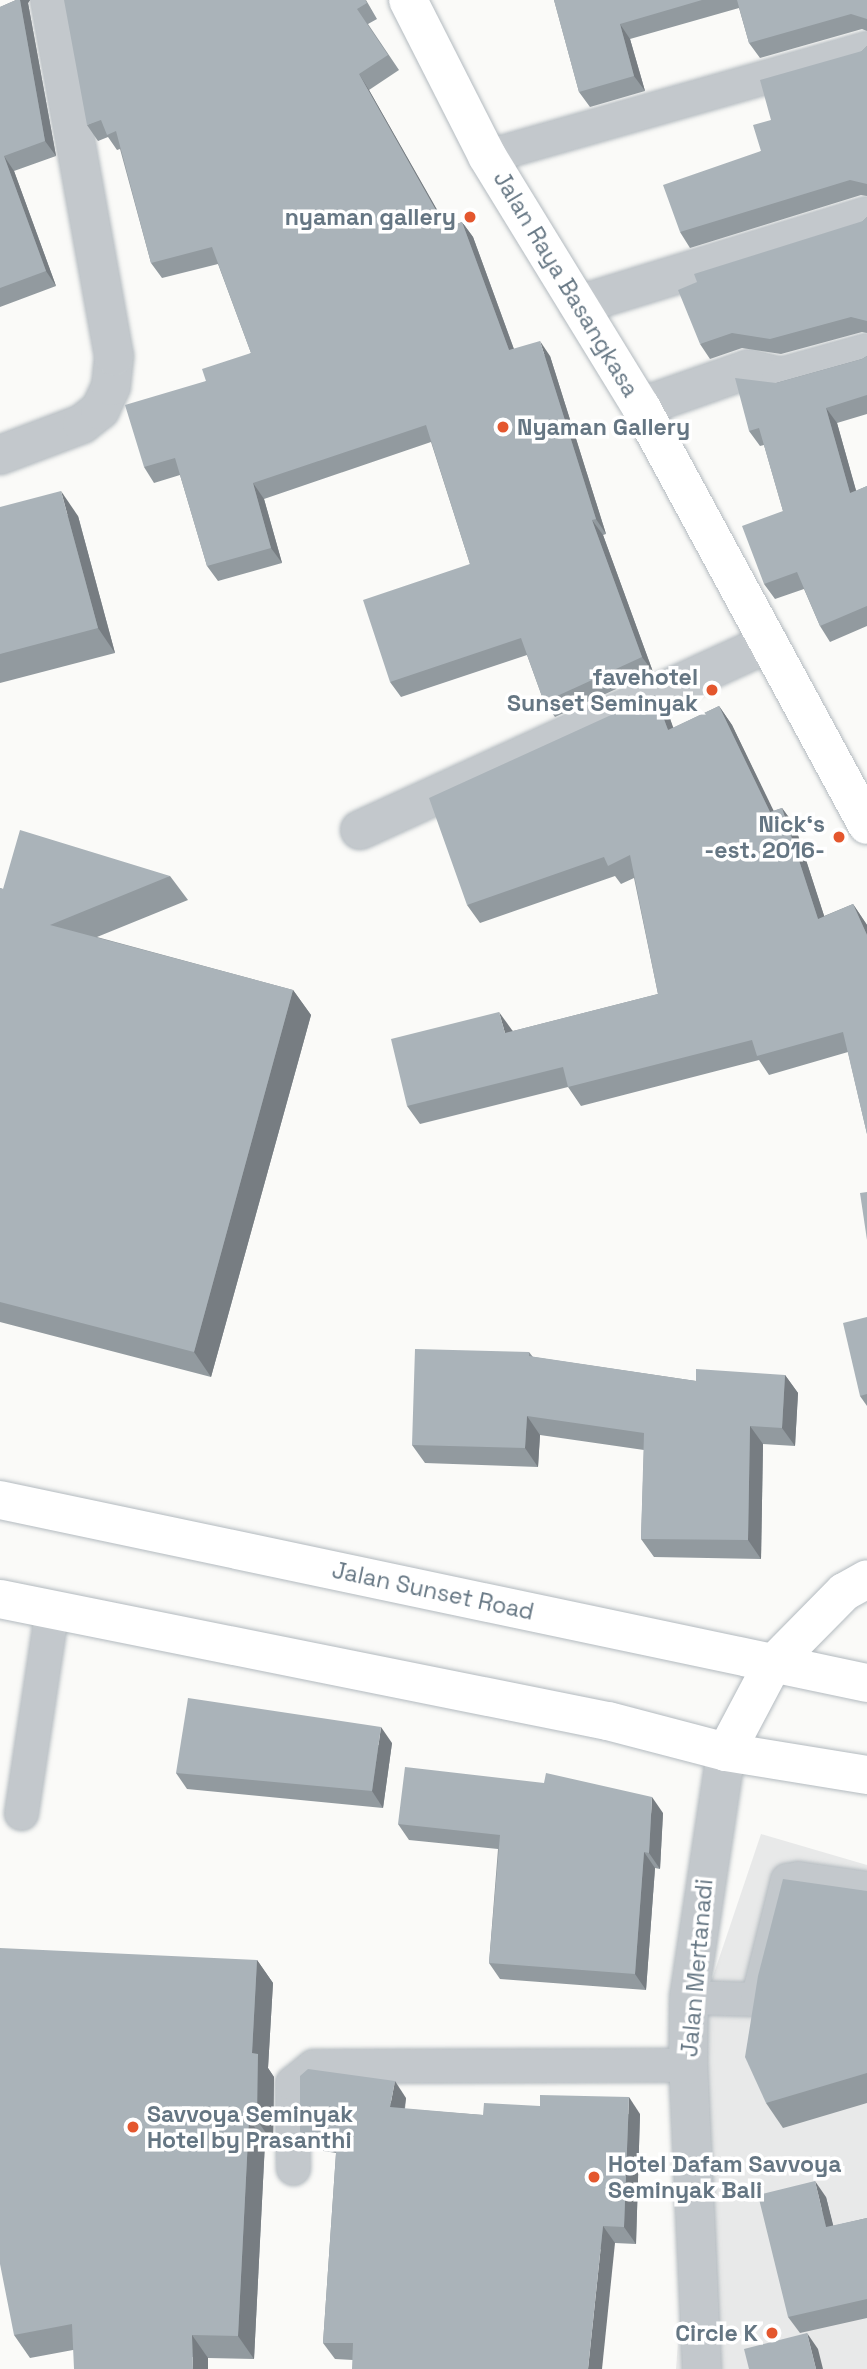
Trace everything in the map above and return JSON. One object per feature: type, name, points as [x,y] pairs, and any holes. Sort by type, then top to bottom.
[{"type":"main road","name":"Jalan Raya Basangkasa","points":[[408,0],[487,156],[641,407],[769,643],[855,776],[867,825]]},
{"type":"main road","name":"Jalan Sunset Road","points":[[0,1500],[867,1683]]},
{"type":"main road","name":"Jalan Mertanadi","points":[[726,1752],[772,1665],[844,1592],[867,1579]]},
{"type":"main road","points":[[0,1599],[608,1721],[726,1752],[867,1775]]},
{"type":"street","points":[[0,455],[82,424],[100,410],[111,386],[114,356],[50,0]]},
{"type":"street","points":[[578,305],[867,216]]},
{"type":"street","points":[[641,407],[749,369],[781,377],[867,353]]},
{"type":"street","points":[[360,830],[769,643]]},
{"type":"street","name":"Jalan Mertanadi","points":[[702,2369],[688,2065],[689,1997],[726,1752]]},
{"type":"lane","points":[[487,156],[867,48]]},
{"type":"lane","points":[[21,1813],[51,1608]]},
{"type":"lane","points":[[689,1997],[757,1999],[787,1880],[797,1878],[867,1888]]},
{"type":"lane","points":[[293,2168],[292,2083],[313,2066],[688,2065]]},
{"type":"shaded area","points":[[761,1834],[867,1865],[867,2369],[676,2369],[703,2006]]},
{"type":"building","points":[[20,0],[45,141],[4,156],[46,271],[0,288],[0,7]]},
{"type":"building","points":[[64,0],[365,0],[367,3],[357,9],[388,55],[359,74],[446,228],[462,222],[509,350],[540,341],[596,519],[592,520],[642,657],[544,702],[521,638],[390,682],[363,600],[470,564],[426,425],[253,483],[271,548],[207,566],[175,458],[144,467],[125,405],[206,381],[202,369],[251,353],[212,247],[151,263],[116,131],[107,135],[101,120],[87,125]]},
{"type":"building","points":[[554,0],[702,0],[620,24],[634,76],[579,92]]},
{"type":"building","points":[[737,0],[867,0],[867,19],[851,14],[749,43]]},
{"type":"building","points":[[867,46],[867,184],[850,180],[680,232],[663,185],[761,151],[753,125],[771,120],[760,80],[862,51]]},
{"type":"building","points":[[867,217],[867,321],[851,317],[770,339],[732,333],[700,344],[678,290],[697,282],[694,274],[863,221]]},
{"type":"building","points":[[867,356],[867,395],[826,408],[850,493],[867,486],[867,606],[820,626],[797,572],[764,584],[742,526],[783,511],[759,428],[749,431],[735,378],[776,383]]},
{"type":"building","points":[[61,491],[98,628],[0,654],[0,507]]},
{"type":"building","points":[[655,695],[668,730],[719,706],[770,812],[782,808],[818,919],[853,904],[867,935],[867,1134],[843,1032],[757,1056],[752,1040],[568,1087],[563,1067],[407,1106],[391,1039],[499,1012],[505,1033],[658,994],[630,855],[608,866],[604,857],[467,905],[429,798]]},
{"type":"building","points":[[20,830],[170,876],[50,925],[293,990],[194,1352],[0,1302],[0,888],[3,889]]},
{"type":"building","points":[[867,1192],[867,1240],[860,1193]]},
{"type":"building","points":[[867,1317],[867,1394],[860,1396],[843,1323]]},
{"type":"building","points":[[415,1349],[529,1352],[529,1356],[696,1381],[696,1369],[785,1375],[782,1428],[750,1426],[748,1540],[641,1539],[644,1433],[527,1416],[525,1448],[412,1445]]},
{"type":"building","points":[[188,1698],[381,1727],[372,1791],[176,1773]]},
{"type":"building","points":[[405,1767],[544,1783],[546,1773],[652,1797],[649,1853],[644,1852],[635,1974],[489,1963],[500,1835],[398,1824]]},
{"type":"building","points":[[783,1879],[867,1891],[867,2073],[766,2103],[745,2057],[758,1976]]},
{"type":"building","name":"Savvoya Seminyak Hotel by Prasanthi","points":[[0,1948],[257,1960],[252,2053],[258,2054],[257,2120],[249,2119],[238,2336],[192,2335],[193,2369],[74,2369],[72,2324],[14,2335],[0,2264]]},
{"type":"building","points":[[308,2069],[395,2081],[390,2107],[483,2115],[484,2103],[540,2106],[540,2095],[629,2097],[624,2227],[603,2226],[588,2369],[352,2369],[353,2343],[323,2343],[337,2139],[300,2133],[300,2076]]},
{"type":"building","points":[[815,2181],[826,2227],[867,2218],[867,2299],[788,2317],[758,2195]]},
{"type":"building","points":[[807,2333],[816,2369],[749,2369],[744,2349]]},
{"type":"place","name":"nyaman gallery","points":[[470,217]]},
{"type":"place","name":"Nyaman Gallery","points":[[503,427]]},
{"type":"place","name":"favehotel Sunset Seminyak","points":[[712,690]]},
{"type":"place","name":"Nick‘s -est. 2016-","points":[[839,837]]},
{"type":"place","name":"Savvoya Seminyak Hotel by Prasanthi","points":[[133,2127]]},
{"type":"place","name":"Hotel Dafam Savvoya Seminyak Bali","points":[[594,2177]]},
{"type":"place","name":"Circle K","points":[[772,2333]]}]
